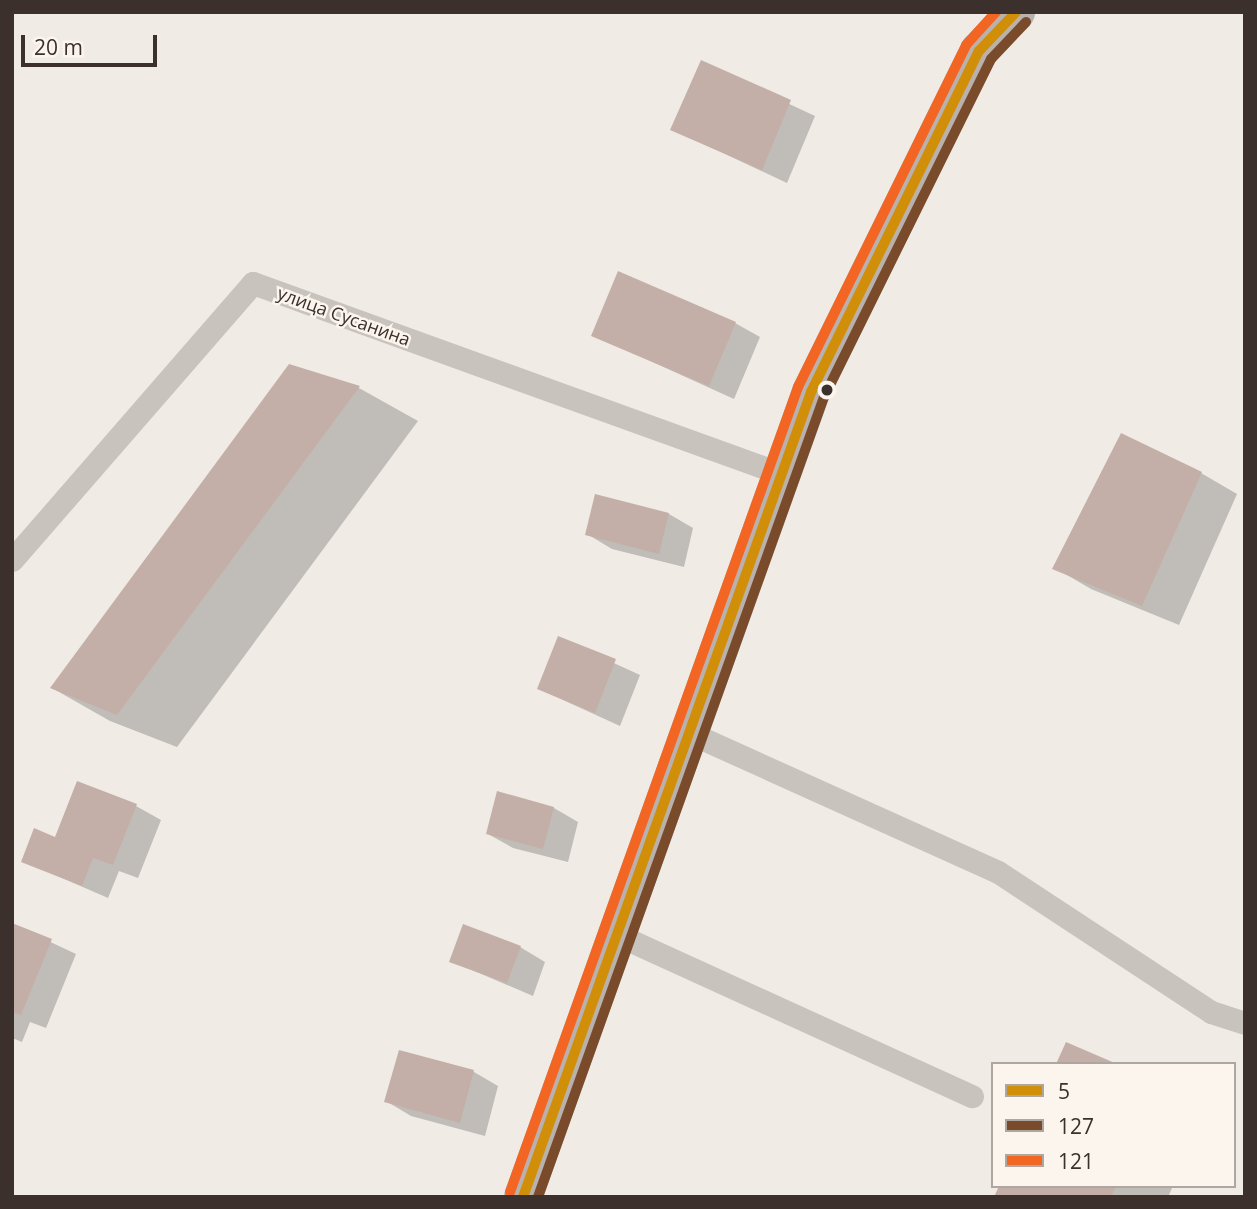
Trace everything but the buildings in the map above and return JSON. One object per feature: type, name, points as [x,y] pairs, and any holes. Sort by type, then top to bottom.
[{"type":"main road","points":[[523,1197],[690,733],[779,473],[811,392],[979,51],[1016,12]]},
{"type":"lane","name":"улица Сусанина","points":[[12,560],[253,283],[779,473]]},
{"type":"lane","points":[[690,733],[998,872],[1211,1012],[1245,1023]]},
{"type":"lane","points":[[618,935],[972,1096]]},
{"type":"transit line","name":"121","points":[[510,1192],[798,387],[966,45],[996,12]]},
{"type":"transit line","name":"5","points":[[523,1197],[811,392],[979,51],[1016,12]]},
{"type":"transit line","name":"127","points":[[538,1197],[824,397],[991,59],[1026,22]]}]
